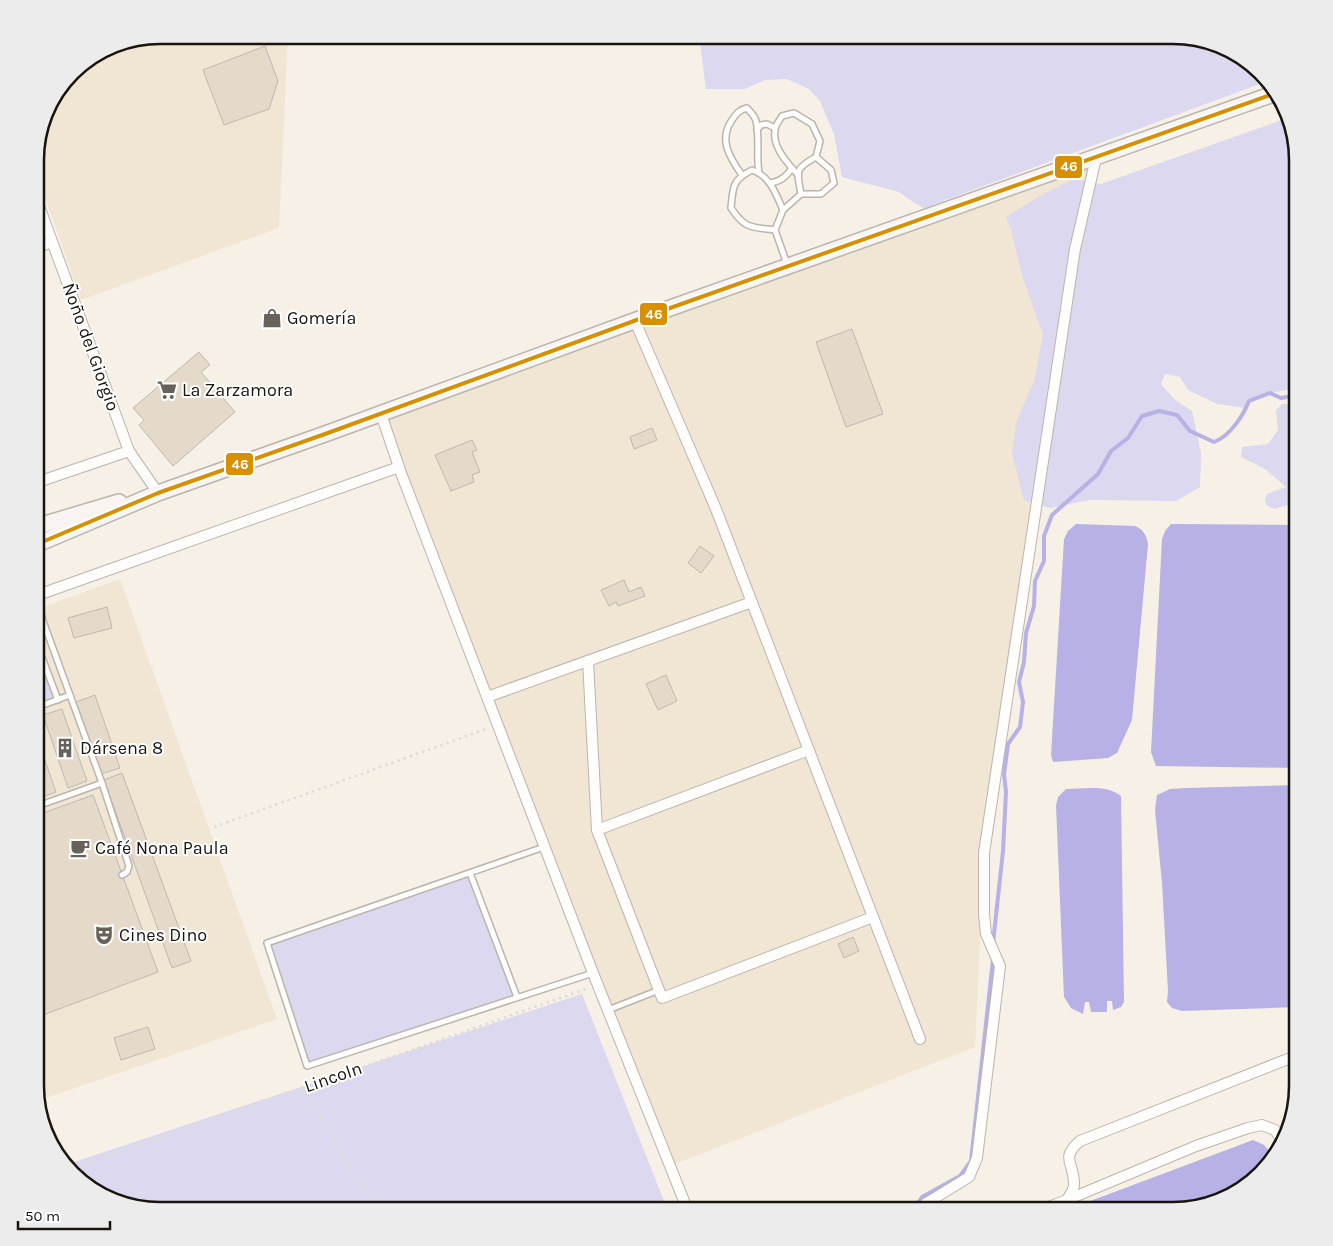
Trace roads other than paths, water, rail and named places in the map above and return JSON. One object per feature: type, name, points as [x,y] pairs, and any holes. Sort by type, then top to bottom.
[{"type":"main road","points":[[44,541],[158,493],[1270,95]]},
{"type":"main road","points":[[44,524],[110,504],[158,493]]},
{"type":"street","points":[[928,1202],[969,1177],[977,1158],[1000,966],[986,934],[984,914],[984,853],[1075,249],[1096,158]]},
{"type":"street","name":"Ñoño del Giorgio","points":[[44,220],[129,451],[158,493]]},
{"type":"street","points":[[44,245],[52,242]]},
{"type":"street","points":[[639,320],[676,415],[716,509],[920,1039]]},
{"type":"street","points":[[381,414],[399,467],[544,847],[684,1202]]},
{"type":"street","points":[[44,481],[129,451]]},
{"type":"street","points":[[44,594],[399,467]]},
{"type":"street","points":[[487,697],[752,602]]},
{"type":"street","points":[[588,661],[597,830],[662,998],[873,917]]},
{"type":"street","points":[[597,830],[809,750]]},
{"type":"street","points":[[1067,1200],[1074,1186],[1069,1154],[1071,1149],[1080,1141],[1289,1059]]},
{"type":"street","points":[[1062,1202],[1196,1146],[1248,1128],[1262,1124],[1275,1130],[1278,1135]]},
{"type":"lane","points":[[742,175],[729,157],[725,138],[729,125],[739,110],[747,108],[756,119],[759,172]]},
{"type":"lane","points":[[798,174],[781,154],[774,140],[775,128],[782,116],[794,113],[812,124],[820,141],[816,157],[801,165],[798,174],[801,194]]},
{"type":"lane","points":[[757,130],[761,125],[768,124],[775,128]]},
{"type":"lane","points":[[788,267],[775,230],[784,210],[801,194],[821,194],[834,183],[831,170],[816,157]]},
{"type":"lane","points":[[770,183],[780,181],[792,168]]},
{"type":"lane","points":[[775,230],[749,226],[739,221],[731,208],[734,184],[742,175],[752,170],[759,172],[770,183],[784,210]]},
{"type":"lane","points":[[44,623],[102,783],[129,866],[127,872],[122,875]]},
{"type":"lane","points":[[44,663],[58,700]]},
{"type":"lane","points":[[44,705],[70,696]]},
{"type":"lane","points":[[44,803],[102,783]]},
{"type":"lane","points":[[544,847],[267,943],[307,1066],[593,973]]},
{"type":"lane","points":[[470,872],[517,998]]},
{"type":"lane","points":[[608,1010],[659,990]]},
{"type":"waterway","points":[[993,943],[1003,851],[1006,792],[1004,774],[1008,744],[1020,727],[1023,702],[1019,682],[1024,662],[1026,633],[1034,606],[1035,581],[1044,561],[1044,536],[1052,515],[1098,474],[1111,451],[1128,438],[1142,416],[1159,411],[1177,415],[1190,431],[1214,442],[1231,430],[1249,401],[1270,393],[1281,398],[1289,397]]},
{"type":"waterway","points":[[919,1202],[922,1197],[960,1176],[971,1161],[993,960]]},
{"type":"place","name":"Gomería","points":[[272,318]]},
{"type":"place","name":"La Zarzamora","points":[[167,390]]},
{"type":"place","name":"Dársena 8","points":[[65,748]]},
{"type":"place","name":"Café Nona Paula","points":[[80,848]]},
{"type":"place","name":"Cines Dino","points":[[104,935]]}]
